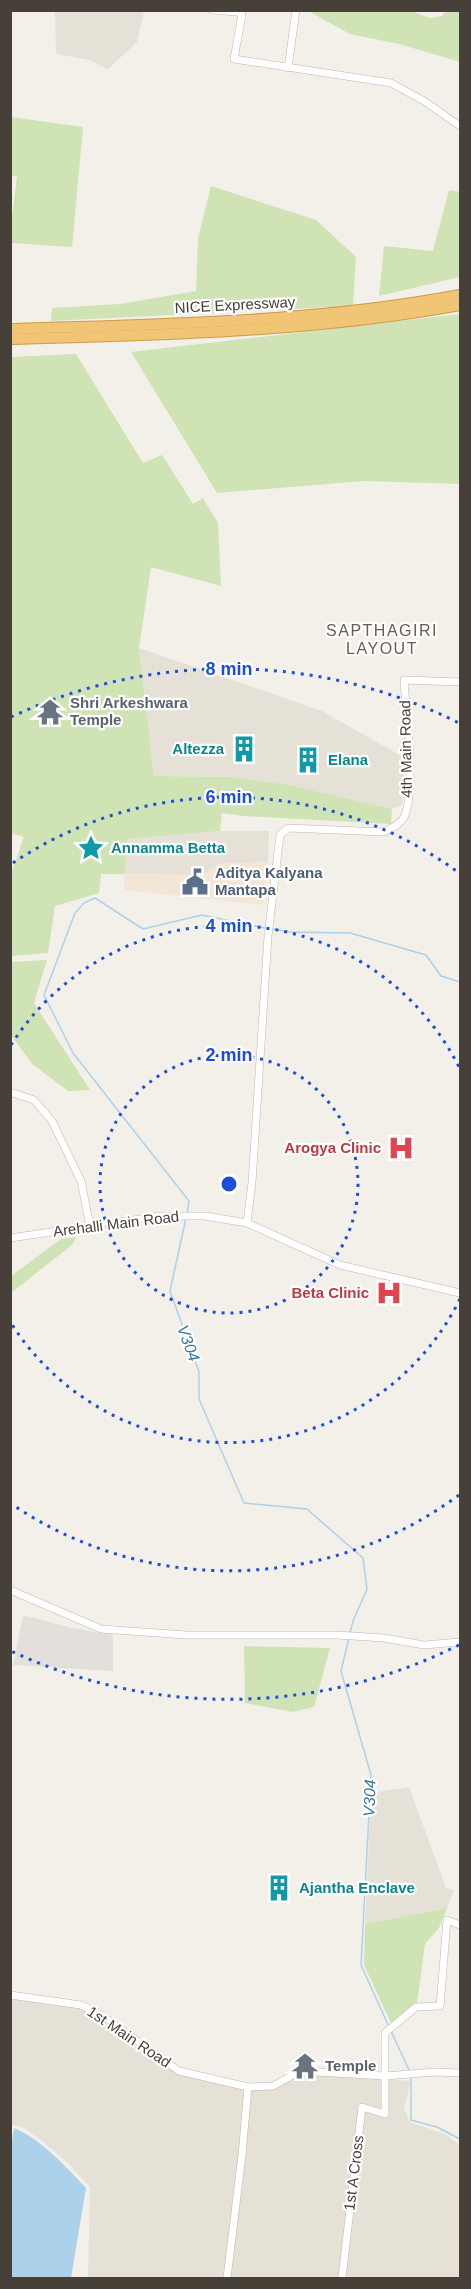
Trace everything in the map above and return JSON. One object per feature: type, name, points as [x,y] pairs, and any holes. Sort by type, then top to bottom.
[{"type":"highway","name":"NICE Expressway","points":[[10,329],[268,320],[355,312],[460,295]]},
{"type":"highway","name":"NICE Expressway","points":[[10,339],[268,329],[356,321],[460,305]]},
{"type":"street","points":[[212,10],[238,12],[242,15],[234,59],[391,83],[424,101],[460,126]]},
{"type":"street","points":[[288,68],[296,10]]},
{"type":"street","name":"4th Main Road","points":[[247,1224],[252,1183],[268,936],[278,842],[284,829],[384,832],[405,818],[410,791],[404,680],[460,682]]},
{"type":"street","points":[[10,1092],[34,1100],[52,1121],[81,1181],[90,1226]]},
{"type":"street","name":"Arehalli Main Road","points":[[10,1238],[178,1215],[196,1215],[247,1224],[333,1262],[460,1293]]},
{"type":"street","points":[[10,1590],[101,1629],[186,1635],[344,1635],[424,1645],[460,1642]]},
{"type":"street","points":[[385,2076],[385,2033],[416,2007],[440,2006],[447,1920],[460,1925]]},
{"type":"street","name":"1st Main Road","points":[[10,1995],[81,2005],[103,2016],[175,2069],[248,2087],[273,2086],[300,2072],[385,2076],[460,2073]]},
{"type":"street","name":"1st A Cross","points":[[342,2278],[362,2107],[385,2114],[385,2076]]},
{"type":"street","points":[[226,2278],[242,2155],[248,2087]]},
{"type":"shaded area","points":[[55,10],[144,11],[137,42],[108,69],[89,60],[56,54]]},
{"type":"shaded area","points":[[139,648],[322,711],[405,758],[402,805],[392,809],[290,785],[231,777],[154,776]]},
{"type":"shaded area","points":[[220,831],[269,831],[268,862],[218,864],[203,875],[125,874],[127,839]]},
{"type":"shaded area","name":"Aditya Kalyana Mantapa","points":[[268,862],[263,905],[124,890],[125,874],[203,875],[218,864]]},
{"type":"shaded area","points":[[23,1615],[72,1628],[113,1635],[113,1671],[13,1665]]},
{"type":"shaded area","points":[[409,1787],[446,1888],[454,1890],[447,1908],[365,1924],[371,1793]]},
{"type":"shaded area","points":[[10,1996],[91,2008],[174,2067],[250,2088],[276,2085],[304,2074],[411,2081],[404,2108],[410,2122],[445,2134],[460,2145],[460,2278],[88,2278],[90,2187],[68,2163],[42,2141],[24,2128],[11,2124]]},
{"type":"green space","points":[[314,10],[408,10],[430,18],[442,16],[446,11],[460,11],[460,62],[399,44],[350,34],[310,12]]},
{"type":"green space","points":[[11,117],[83,127],[72,247],[11,243],[17,176],[11,176]]},
{"type":"green space","points":[[211,186],[316,220],[356,257],[353,306],[51,321],[52,308],[120,304],[196,291],[198,238]]},
{"type":"green space","points":[[449,190],[460,192],[460,277],[379,296],[384,246],[433,251]]},
{"type":"green space","points":[[460,314],[460,484],[365,481],[217,493],[131,352]]},
{"type":"green space","points":[[76,354],[143,463],[162,455],[193,504],[203,498],[218,523],[221,586],[151,567],[139,648],[154,776],[231,777],[290,785],[392,809],[391,824],[222,813],[220,831],[127,839],[125,874],[101,874],[99,893],[55,906],[48,953],[11,956],[11,874],[24,837],[10,833],[11,357]]},
{"type":"green space","points":[[47,960],[34,1003],[90,1090],[68,1091],[32,1064],[11,1035],[11,962]]},
{"type":"green space","points":[[76,1237],[72,1245],[11,1293],[11,1276],[61,1239]]},
{"type":"green space","points":[[244,1646],[330,1648],[314,1707],[293,1712],[245,1703]]},
{"type":"green space","points":[[447,1908],[439,1928],[425,1944],[417,2004],[391,2023],[364,1965],[365,1924]]},
{"type":"water","points":[[14,2128],[44,2146],[86,2188],[71,2278],[11,2278],[10,2154]]},
{"type":"waterway","name":"V304","points":[[187,1214],[189,1201],[73,1053],[44,995],[75,913],[84,903],[95,898],[143,929],[202,915],[265,928]]},
{"type":"waterway","name":"V304","points":[[273,929],[289,932],[350,933],[426,955],[441,976],[460,982]]},
{"type":"waterway","name":"V304","points":[[186,1218],[170,1291],[199,1372],[199,1399],[244,1503],[307,1509],[363,1558],[367,1589],[350,1633]]},
{"type":"waterway","name":"V304","points":[[349,1638],[341,1671],[371,1775],[361,1965],[389,2027]]},
{"type":"waterway","name":"V304","points":[[391,2031],[409,2070]]},
{"type":"waterway","name":"V304","points":[[411,2078],[411,2120],[437,2127],[460,2139]]},
{"type":"place","name":"Shri Arkeshwara Temple","points":[[50,712]]},
{"type":"place","name":"Altezza","points":[[244,749]]},
{"type":"place","name":"Elana","points":[[308,760]]},
{"type":"place","name":"Annamma Betta","points":[[91,848]]},
{"type":"place","name":"Aditya Kalyana Mantapa","points":[[195,882]]},
{"type":"place","name":"Arogya Clinic","points":[[401,1148]]},
{"type":"place","name":"Beta Clinic","points":[[389,1293]]},
{"type":"place","name":"Ajantha Enclave","points":[[279,1888]]},
{"type":"place","name":"Temple","points":[[305,2066]]},
{"type":"district","name":"SAPTHAGIRI LAYOUT","points":[[382,639]]}]
